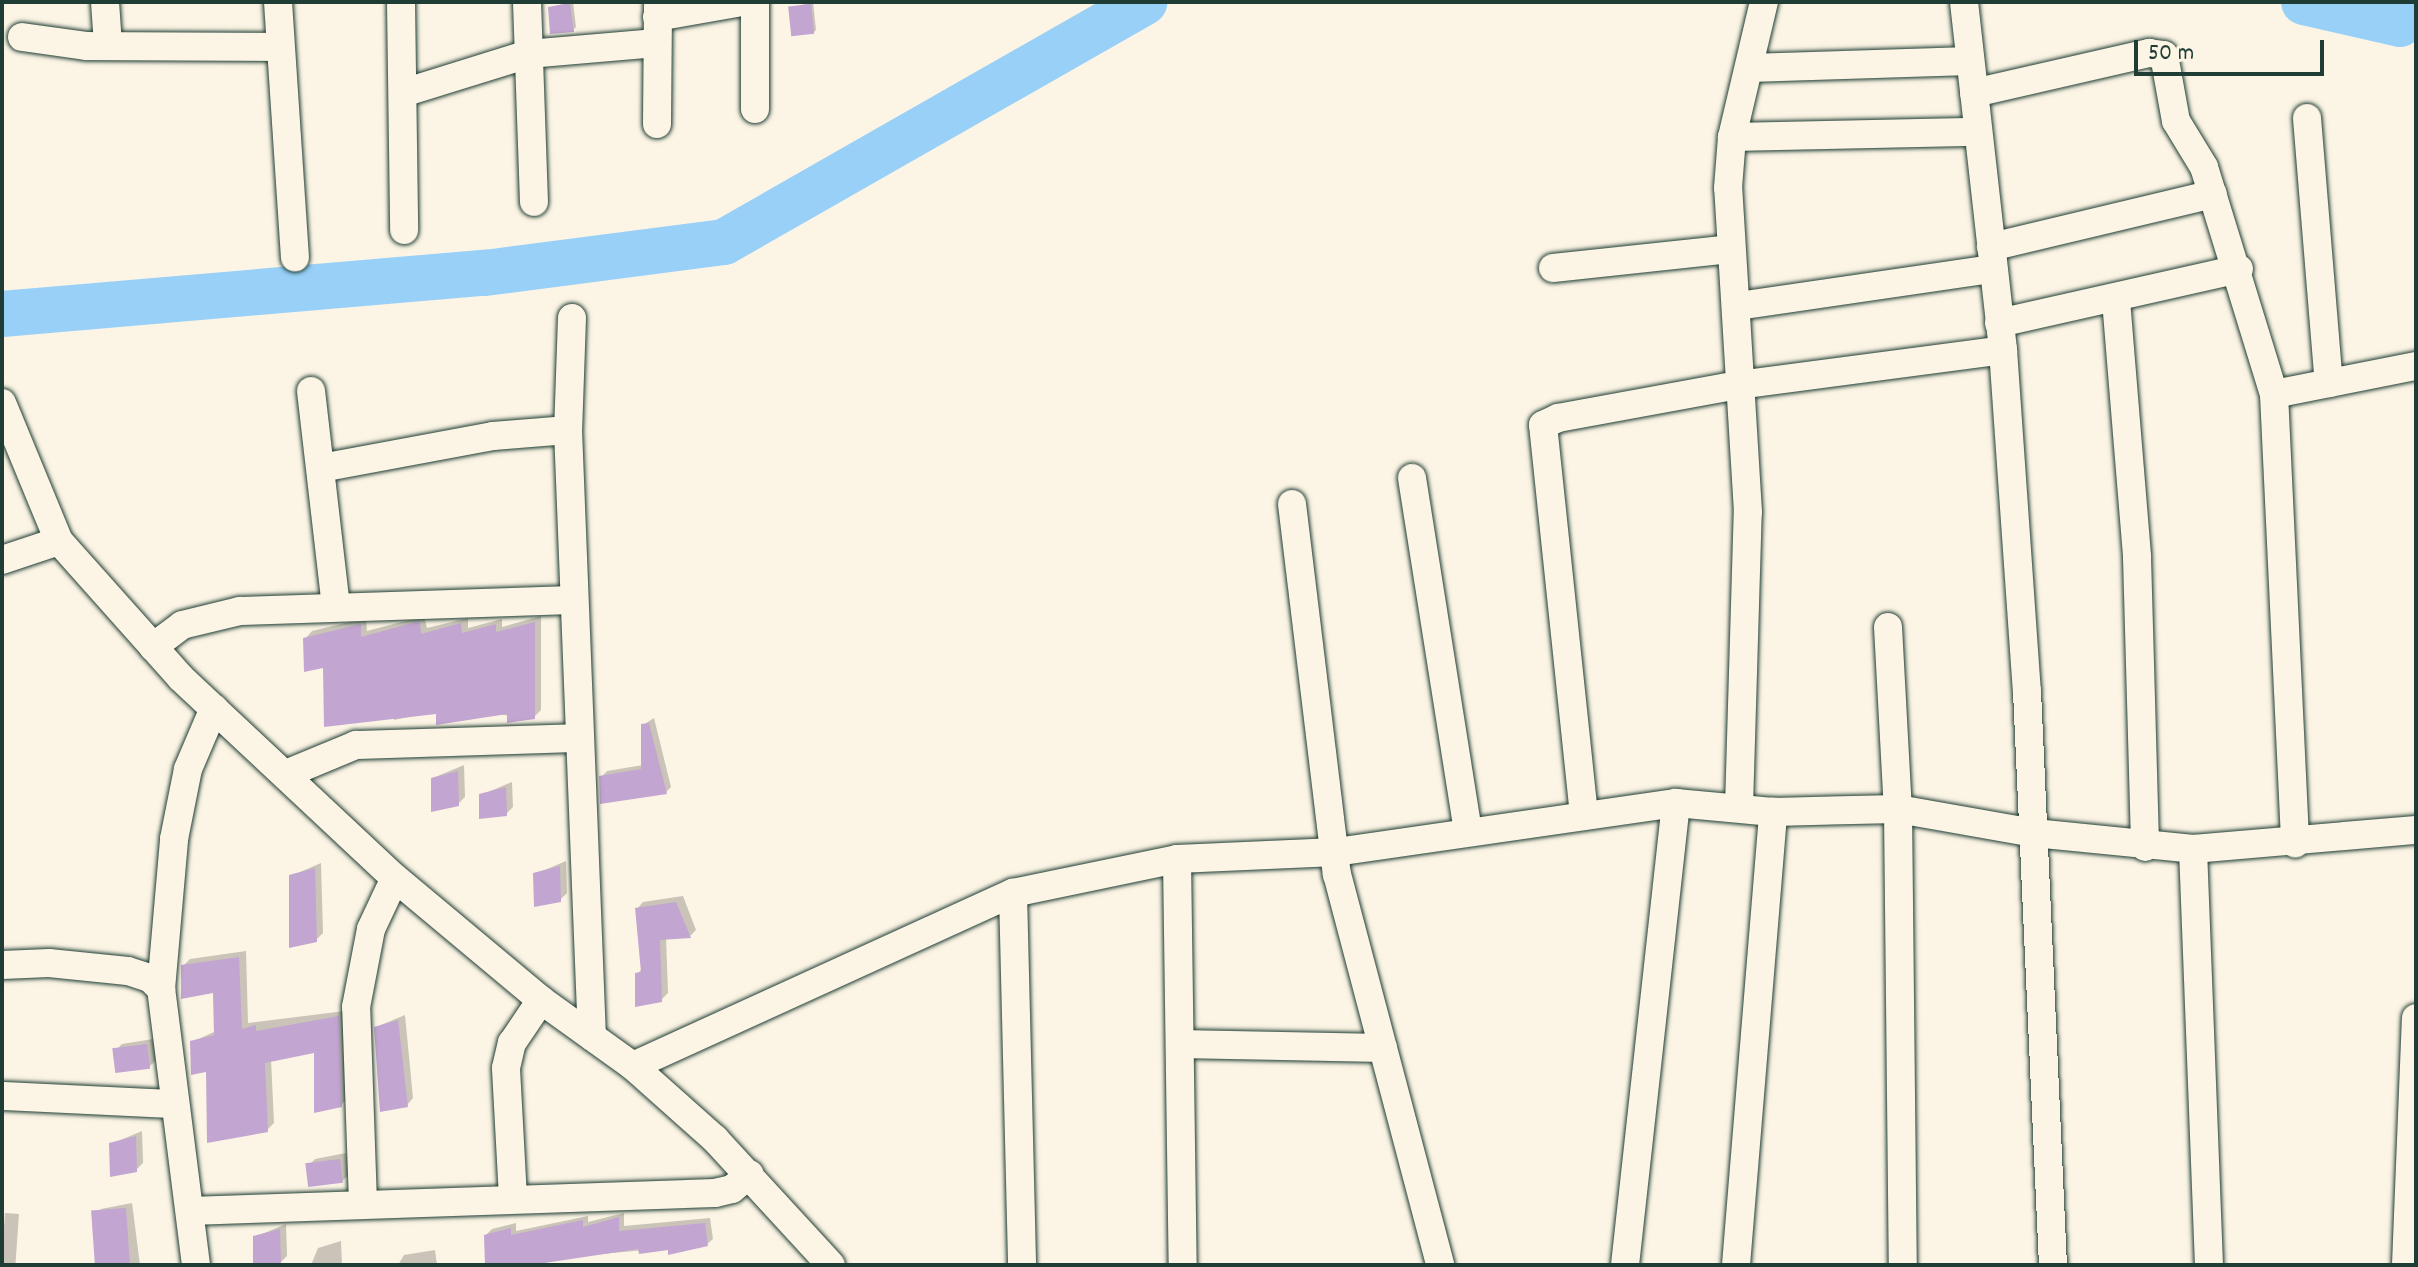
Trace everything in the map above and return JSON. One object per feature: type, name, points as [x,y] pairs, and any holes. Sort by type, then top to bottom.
[{"type":"street","points":[[105,2],[108,45]]},
{"type":"street","points":[[278,2],[295,257]]},
{"type":"street","points":[[401,2],[404,230]]},
{"type":"street","points":[[527,2],[534,202]]},
{"type":"street","points":[[403,93],[528,54],[741,2]]},
{"type":"street","points":[[755,2],[755,109]]},
{"type":"street","points":[[1739,807],[1748,512],[1738,385],[1738,306],[1730,249],[1732,137],[1764,2]]},
{"type":"street","points":[[1964,2],[2001,336],[2034,833],[2053,1265]]},
{"type":"street","points":[[657,124],[658,21]]},
{"type":"street","points":[[22,37],[108,45],[280,47]]},
{"type":"street","points":[[1974,93],[2157,51],[2164,55],[2176,121],[2204,167],[2239,269],[2263,370],[2274,394],[2295,844]]},
{"type":"street","points":[[1749,68],[1970,61]]},
{"type":"street","points":[[2307,118],[2329,383]]},
{"type":"street","points":[[1732,137],[1978,132]]},
{"type":"street","points":[[1738,306],[1992,258],[2213,194]]},
{"type":"street","points":[[1553,268],[1730,249]]},
{"type":"street","points":[[1584,815],[1543,425],[1558,418],[2001,336],[2116,300],[2239,269]]},
{"type":"street","points":[[2116,300],[2137,557],[2145,847]]},
{"type":"street","points":[[572,318],[568,430],[577,738],[592,1037]]},
{"type":"street","points":[[2274,394],[2416,366]]},
{"type":"street","points":[[311,391],[336,607]]},
{"type":"street","points":[[3,408],[59,541],[153,647],[395,878],[541,1000],[633,1066],[750,1174],[831,1265]]},
{"type":"street","points":[[321,468],[493,436],[568,430]]},
{"type":"street","points":[[1412,478],[1468,831]]},
{"type":"street","points":[[1292,504],[1336,852],[1440,1265]]},
{"type":"street","points":[[2,560],[59,541]]},
{"type":"street","points":[[153,647],[182,625],[240,611],[573,600]]},
{"type":"street","points":[[1888,627],[1898,809],[1903,1265]]},
{"type":"street","points":[[196,1265],[173,1104],[161,989],[174,839],[188,769],[214,708]]},
{"type":"street","points":[[286,774],[356,745],[577,738]]},
{"type":"street","points":[[1625,1265],[1676,803]]},
{"type":"street","points":[[633,1066],[1013,893],[1177,859],[1336,852],[1676,803],[1773,812],[1898,809],[2034,833],[2145,847],[2193,849],[2295,844],[2416,830]]},
{"type":"street","points":[[1736,1265],[1773,812]]},
{"type":"street","points":[[2193,849],[2209,1265]]},
{"type":"street","points":[[1177,859],[1183,1265]]},
{"type":"street","points":[[363,1203],[356,1007],[371,929],[395,878]]},
{"type":"street","points":[[1013,893],[1022,1265]]},
{"type":"street","points":[[2,965],[49,963],[128,971],[150,978],[161,989]]},
{"type":"street","points":[[513,1198],[506,1068],[512,1043],[541,1000]]},
{"type":"street","points":[[2406,1265],[2416,1018]]},
{"type":"street","points":[[1180,1044],[1383,1048]]},
{"type":"street","points":[[2,1096],[173,1104]]},
{"type":"street","points":[[190,1211],[715,1193],[732,1189],[750,1174]]},
{"type":"building","points":[[570,3],[574,32],[550,34],[548,7]]},
{"type":"building","points":[[811,4],[814,34],[791,36],[788,6]]},
{"type":"building","points":[[420,622],[421,634],[461,623],[462,633],[496,624],[496,632],[535,622],[535,719],[507,723],[507,714],[436,725],[436,714],[324,727],[323,668],[304,672],[303,638],[361,624],[361,637]]},
{"type":"building","points":[[649,723],[667,794],[600,804],[599,776],[641,769],[641,724]]},
{"type":"building","points":[[458,771],[459,806],[431,812],[431,778]]},
{"type":"building","points":[[506,787],[507,816],[479,819],[479,794]]},
{"type":"building","points":[[560,866],[561,902],[534,907],[533,873]]},
{"type":"building","points":[[315,868],[317,942],[289,948],[289,875]]},
{"type":"building","points":[[676,902],[691,938],[660,940],[662,1002],[635,1007],[635,973],[641,972],[635,908]]},
{"type":"building","points":[[239,957],[242,1029],[256,1025],[256,1031],[339,1016],[342,1107],[314,1113],[314,1053],[265,1063],[268,1132],[207,1143],[206,1072],[191,1075],[190,1041],[214,1035],[213,993],[181,999],[181,965]]},
{"type":"building","points":[[398,1020],[408,1107],[380,1112],[374,1027]]},
{"type":"building","points":[[147,1044],[150,1069],[115,1073],[112,1048]]},
{"type":"building","points":[[136,1136],[137,1172],[110,1177],[109,1143]]},
{"type":"building","points":[[340,1159],[343,1183],[308,1187],[305,1163]]},
{"type":"building","points":[[126,1208],[130,1265],[95,1265],[91,1210]]},
{"type":"building","points":[[619,1217],[619,1231],[705,1223],[708,1246],[668,1255],[668,1250],[639,1254],[638,1249],[531,1265],[485,1265],[484,1235],[511,1228],[511,1235],[583,1220],[583,1227]]},
{"type":"building","points":[[280,1229],[281,1265],[253,1265],[253,1236]]},
{"type":"waterway","points":[[2,314],[485,273],[724,242],[1144,2]]},
{"type":"waterway","points":[[2304,2],[2400,24],[2416,10]]}]
